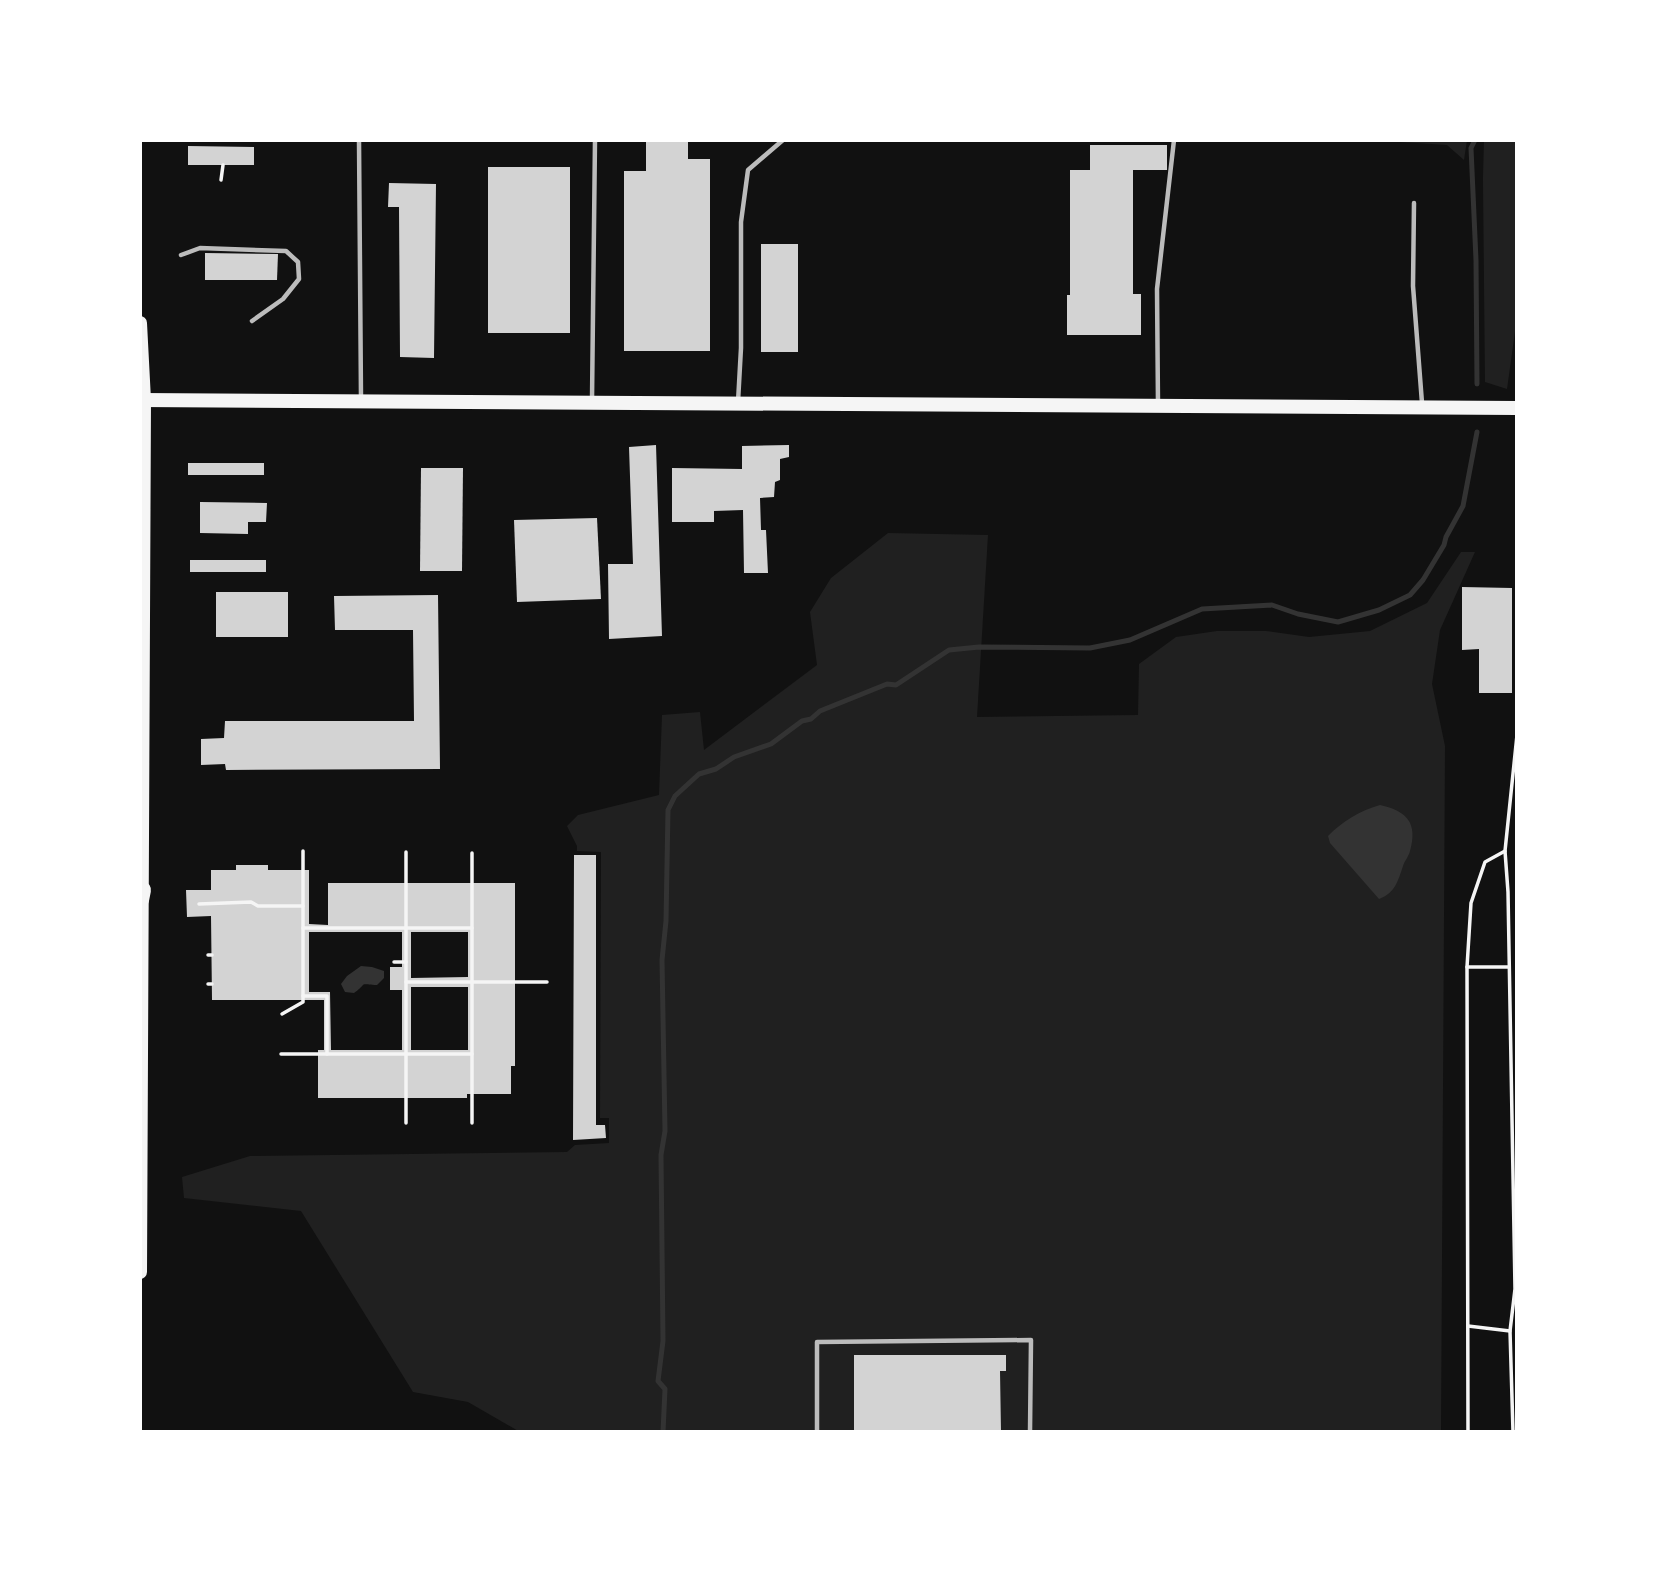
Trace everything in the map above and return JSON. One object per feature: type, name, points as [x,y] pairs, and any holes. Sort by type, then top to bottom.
[{"type":"main road","points":[[140,323],[140,1272]]},
{"type":"main road","points":[[142,400],[1517,408]]},
{"type":"lane","points":[[359,140],[361,400]]},
{"type":"lane","points":[[592,401],[594,140]]},
{"type":"lane","points":[[738,402],[741,222],[748,170],[783,140]]},
{"type":"lane","points":[[1158,405],[1157,289],[1174,140]]},
{"type":"lane","points":[[1414,203],[1413,286],[1422,408]]},
{"type":"lane","points":[[181,256],[200,248],[286,251],[298,262],[299,279],[282,299],[252,321]]},
{"type":"lane","points":[[817,1432],[817,1342],[1031,1340],[1030,1432]]},
{"type":"path","points":[[221,180],[223,165]]},
{"type":"path","points":[[1513,1432],[1510,1331],[1515,1289],[1505,851],[1517,735]]},
{"type":"path","points":[[282,1014],[303,1002],[303,851]]},
{"type":"path","points":[[1468,1432],[1467,967],[1471,903],[1485,862],[1505,851]]},
{"type":"path","points":[[406,852],[406,1123]]},
{"type":"path","points":[[471,853],[471,1123]]},
{"type":"path","points":[[199,904],[251,902],[258,906],[303,906]]},
{"type":"path","points":[[303,928],[471,928]]},
{"type":"path","points":[[394,962],[406,962]]},
{"type":"path","points":[[1467,967],[1509,967]]},
{"type":"path","points":[[406,982],[547,982]]},
{"type":"path","points":[[303,996],[327,996],[327,1054]]},
{"type":"path","points":[[281,1054],[471,1054]]},
{"type":"path","points":[[1468,1326],[1510,1331]]},
{"type":"shaded area","points":[[1369,140],[1467,140],[1464,160],[1447,145]]},
{"type":"shaded area","points":[[1484,140],[1517,140],[1517,317],[1507,389],[1485,382]]},
{"type":"shaded area","points":[[888,533],[988,535],[977,717],[1138,715],[1139,664],[1176,637],[1217,631],[1266,631],[1309,637],[1370,631],[1427,603],[1461,552],[1475,552],[1440,630],[1432,684],[1445,746],[1441,1432],[520,1432],[468,1402],[413,1392],[301,1211],[184,1198],[182,1177],[250,1156],[567,1152],[575,1145],[609,1143],[609,1118],[600,1118],[601,852],[577,851],[567,826],[578,815],[659,795],[662,715],[700,712],[704,750],[817,665],[810,612],[831,578]]},
{"type":"shaded area","points":[[1380,805],[1397,811],[1408,820],[1412,841],[1392,890],[1379,899],[1330,843],[1328,836],[1352,817]]},
{"type":"shaded area","points":[[361,966],[384,971],[384,978],[377,985],[365,984],[354,993],[345,992],[341,984]]},
{"type":"building","points":[[646,140],[688,140],[688,159],[710,159],[710,351],[624,351],[624,171],[646,171]]},
{"type":"building","points":[[1090,145],[1167,145],[1167,170],[1133,170],[1133,294],[1141,294],[1141,335],[1067,335],[1067,295],[1070,295],[1070,170],[1090,170]]},
{"type":"building","points":[[188,146],[254,147],[254,165],[188,165]]},
{"type":"building","points":[[488,167],[570,167],[570,333],[488,333]]},
{"type":"building","points":[[389,183],[436,184],[434,358],[400,357],[399,207],[388,207]]},
{"type":"building","points":[[761,244],[798,244],[798,352],[761,352]]},
{"type":"building","points":[[205,253],[278,254],[277,280],[205,280]]},
{"type":"building","points":[[656,445],[662,636],[609,639],[608,564],[633,564],[629,447]]},
{"type":"building","points":[[789,445],[789,457],[780,459],[780,480],[775,482],[774,497],[760,498],[761,530],[766,530],[768,573],[744,573],[743,510],[714,511],[714,522],[672,522],[672,468],[742,469],[742,446]]},
{"type":"building","points":[[188,463],[264,463],[264,475],[188,475]]},
{"type":"building","points":[[421,468],[463,468],[462,571],[420,571]]},
{"type":"building","points":[[200,502],[267,503],[266,522],[248,522],[248,534],[200,533]]},
{"type":"building","points":[[597,518],[601,599],[517,602],[514,520]]},
{"type":"building","points":[[190,560],[266,560],[266,572],[190,572]]},
{"type":"building","points":[[1462,587],[1512,588],[1512,693],[1479,693],[1479,649],[1462,650]]},
{"type":"building","points":[[216,592],[288,592],[288,637],[216,637]]},
{"type":"building","points":[[438,595],[440,769],[226,770],[225,764],[201,765],[201,739],[224,738],[225,721],[414,721],[413,630],[335,630],[334,596]]},
{"type":"building","points":[[574,855],[596,855],[596,1125],[605,1125],[606,1138],[573,1140]]},
{"type":"building","points":[[236,865],[268,865],[268,870],[309,870],[309,924],[328,925],[328,883],[515,883],[515,1066],[511,1066],[511,1094],[467,1094],[467,1098],[318,1098],[318,1050],[324,1050],[324,1000],[212,1000],[211,916],[187,917],[186,890],[211,890],[211,870],[236,870]],"holes":[[[309,932],[402,932],[402,967],[390,967],[390,990],[402,990],[402,1050],[331,1050],[330,992],[309,992]],[[411,932],[468,932],[468,977],[411,978]],[[411,987],[468,987],[468,1050],[411,1050]]]},
{"type":"building","points":[[854,1355],[1006,1355],[1006,1371],[1000,1371],[1001,1432],[854,1432]]},
{"type":"waterway","points":[[1475,140],[1471,148],[1476,260],[1477,384]]},
{"type":"waterway","points":[[663,1432],[665,1389],[658,1381],[663,1341],[661,1155],[665,1131],[662,960],[666,921],[668,810],[675,796],[699,774],[716,769],[734,757],[771,744],[820,711],[887,684],[896,685],[949,650],[979,647],[1090,648],[1130,640],[1202,609],[1272,605],[1298,614],[1338,622],[1379,610],[1410,595],[1423,580],[1444,545],[1463,506],[1477,432]]}]
